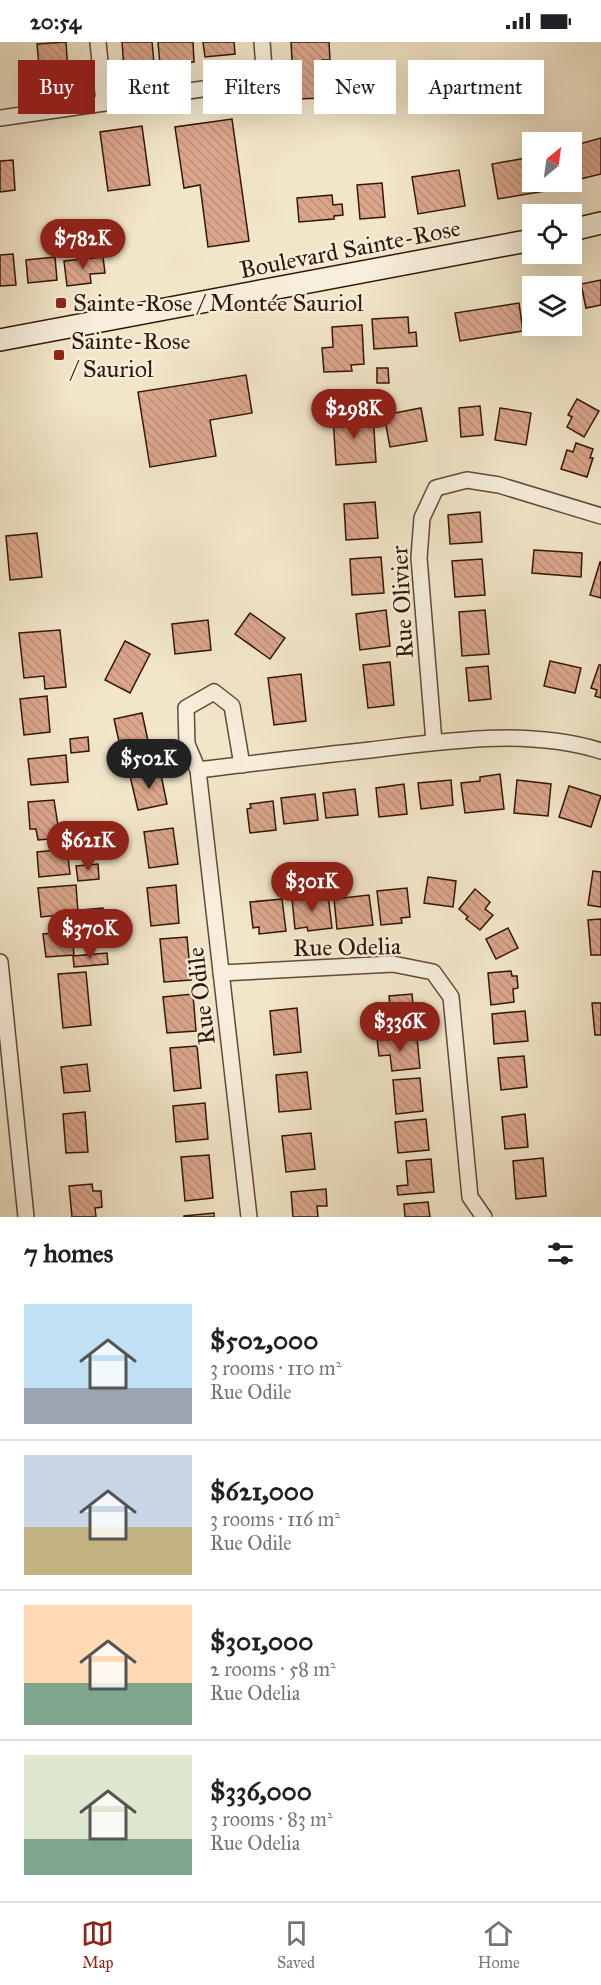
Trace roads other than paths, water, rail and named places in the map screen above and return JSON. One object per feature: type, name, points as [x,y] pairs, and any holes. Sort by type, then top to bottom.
[{"type":"street","points":[[98,42],[104,103]]},
{"type":"street","points":[[0,118],[265,80],[262,42]]},
{"type":"street","points":[[582,228],[601,223]]},
{"type":"street","name":"Boulevard Sainte-Rose","points":[[0,340],[522,242]]},
{"type":"street","name":"Rue Olivier","points":[[434,742],[419,558],[422,518],[436,488],[467,480],[498,485],[601,516]]},
{"type":"street","name":"Rue Odile","points":[[242,765],[232,706],[214,692],[186,708],[187,744],[198,770],[249,1217]]},
{"type":"street","points":[[198,770],[434,742],[526,738],[588,747],[601,752]]},
{"type":"street","points":[[0,962],[26,1217]]},
{"type":"street","name":"Rue Odelia","points":[[221,973],[393,964],[434,972],[451,998],[470,1197],[484,1217]]},
{"type":"place","name":"Sainte-Rose / Montée Sauriol","points":[[61,303]]},
{"type":"place","name":"Sainte-Rose / Sauriol","points":[[59,355]]}]
